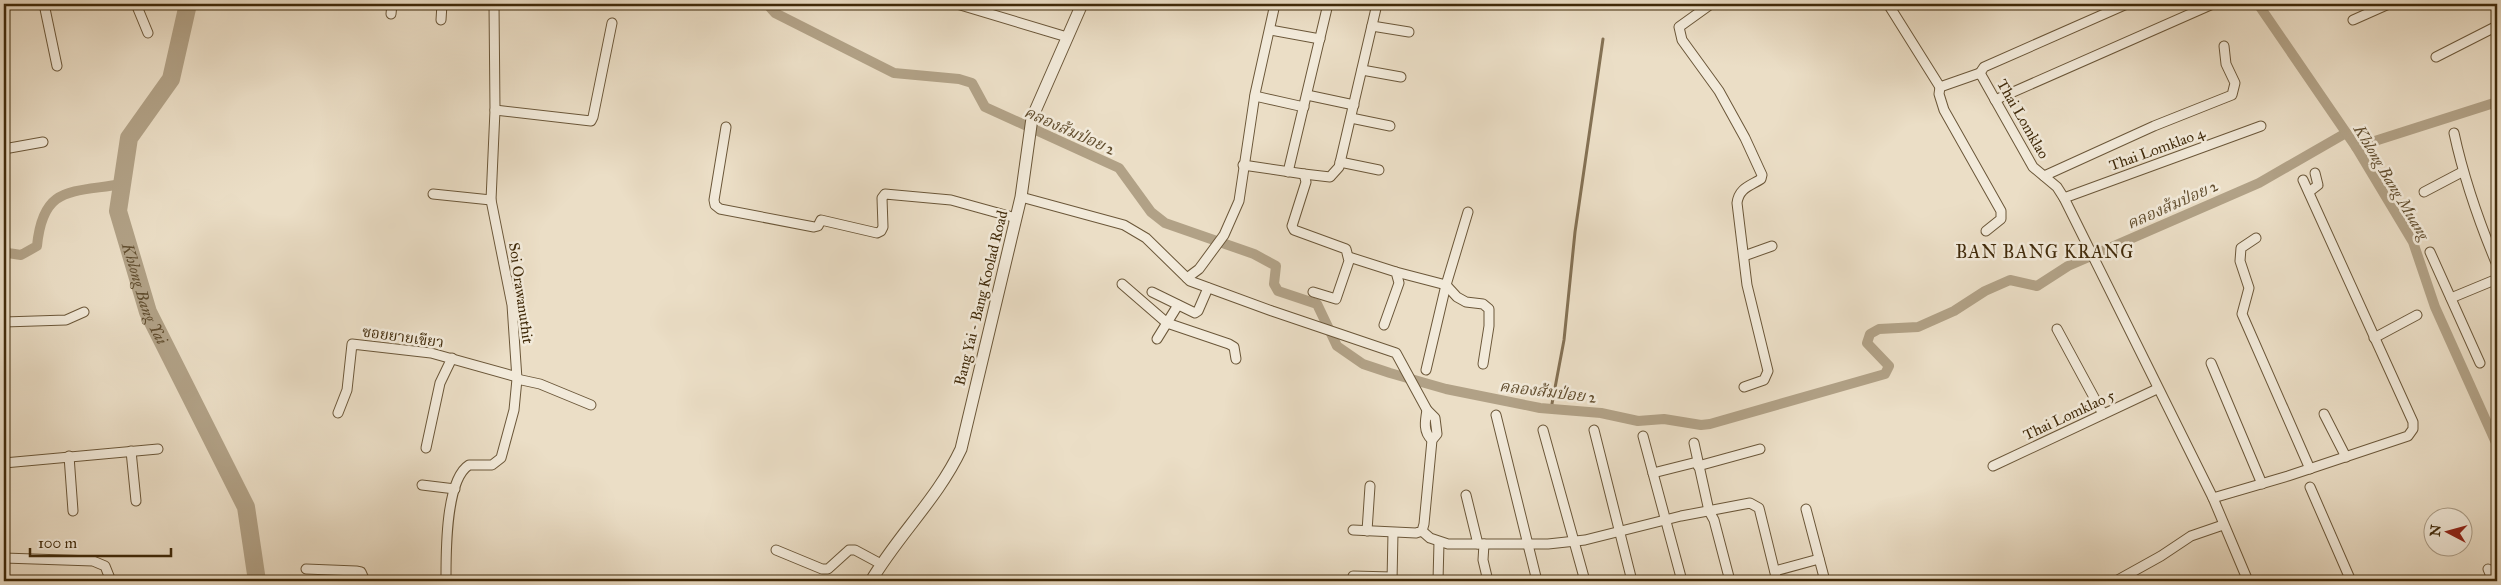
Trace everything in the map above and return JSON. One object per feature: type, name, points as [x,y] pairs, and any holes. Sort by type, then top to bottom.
[{"type":"street","points":[[44,4],[57,66]]},
{"type":"street","points":[[136,4],[148,33]]},
{"type":"street","points":[[391,14],[392,4]]},
{"type":"street","points":[[441,20],[442,4]]},
{"type":"street","name":"Soi Orawanuthit","points":[[446,581],[446,555],[455,489],[459,475],[469,465],[492,465],[501,458],[514,410],[517,378],[512,305],[491,200],[495,110],[494,4]]},
{"type":"street","points":[[957,4],[1067,37]]},
{"type":"street","name":"Bang Yai - Bang Koolad Road","points":[[871,581],[881,564],[948,475],[961,449],[1021,197],[1032,118],[1082,4]]},
{"type":"street","points":[[1188,278],[1199,269],[1224,235],[1239,201],[1255,96],[1275,4]]},
{"type":"street","points":[[1288,172],[1328,4]]},
{"type":"street","points":[[1243,165],[1330,177],[1337,172],[1377,4]]},
{"type":"street","points":[[1711,4],[1679,27],[1679,32],[1682,40],[1719,91],[1761,170],[1761,179],[1743,189],[1738,195],[1738,218],[1754,315],[1768,371],[1764,380],[1744,386]]},
{"type":"street","points":[[1888,4],[1940,87],[1939,94],[1944,110],[2001,211],[2001,220],[1986,231]]},
{"type":"street","points":[[1980,73],[1984,67],[2127,4]]},
{"type":"street","points":[[1995,100],[2213,4]]},
{"type":"street","points":[[2353,20],[2389,4]]},
{"type":"street","points":[[495,110],[591,121],[612,23]]},
{"type":"street","points":[[1372,26],[1409,32]]},
{"type":"street","points":[[2436,57],[2497,26]]},
{"type":"street","points":[[1270,30],[1320,39]]},
{"type":"street","points":[[2044,176],[2154,126],[2232,95],[2235,83],[2226,64],[2224,46]]},
{"type":"street","points":[[1362,70],[1401,77]]},
{"type":"street","name":"Thai Lomklao","points":[[1940,87],[1980,73],[2033,167],[2057,187],[2064,198],[2088,243],[2157,389],[2212,498],[2248,581]]},
{"type":"street","points":[[1307,95],[1354,105]]},
{"type":"street","points":[[1255,96],[1304,107]]},
{"type":"street","points":[[1351,118],[1390,126]]},
{"type":"street","name":"Thai Lomklao 4","points":[[2064,198],[2261,126]]},
{"type":"street","points":[[726,127],[714,200],[720,209],[814,227],[818,226],[821,220],[876,233],[881,232],[883,227],[882,198],[884,194],[951,200],[1016,218]]},
{"type":"street","points":[[2454,133],[2462,172],[2478,220],[2497,265]]},
{"type":"street","points":[[4,149],[43,142]]},
{"type":"street","points":[[1340,162],[1379,170]]},
{"type":"street","points":[[2424,192],[2462,172]]},
{"type":"street","points":[[2309,192],[2318,186],[2315,173]]},
{"type":"street","points":[[1304,174],[1306,182],[1292,226],[1294,230],[1346,249],[1349,257],[1336,299],[1313,292]]},
{"type":"street","points":[[2212,498],[2310,469],[2408,436],[2413,429],[2413,422],[2303,180]]},
{"type":"street","points":[[433,194],[491,200]]},
{"type":"street","points":[[1021,197],[1124,225],[1146,238],[1188,278],[1208,288],[1396,353],[1427,410],[1435,418],[1437,434],[1432,440],[1422,531]]},
{"type":"street","points":[[1426,370],[1446,285],[1468,212]]},
{"type":"street","points":[[2256,238],[2242,248],[2240,254],[2240,261],[2249,288],[2242,314],[2310,469]]},
{"type":"street","points":[[1744,256],[1772,246]]},
{"type":"street","points":[[2430,252],[2480,362]]},
{"type":"street","points":[[1349,257],[1446,285],[1457,297],[1466,302],[1482,304],[1489,309],[1490,326],[1484,364]]},
{"type":"street","points":[[1384,325],[1399,283],[1396,272]]},
{"type":"street","points":[[2451,298],[2497,279]]},
{"type":"street","points":[[1122,284],[1167,323],[1230,344],[1234,347],[1236,359]]},
{"type":"street","points":[[1152,292],[1195,313],[1208,288]]},
{"type":"street","points":[[1157,339],[1178,305]]},
{"type":"street","points":[[4,322],[66,320],[84,312]]},
{"type":"street","points":[[2374,338],[2417,315]]},
{"type":"street","points":[[2057,329],[2103,414]]},
{"type":"street","name":"ซอยยายเขียว","points":[[338,413],[347,390],[352,344],[396,348],[452,358],[540,384],[591,405]]},
{"type":"street","points":[[426,448],[440,383],[452,358]]},
{"type":"street","points":[[2211,363],[2262,484]]},
{"type":"street","name":"Thai Lomklao 5","points":[[1993,466],[2157,389]]},
{"type":"street","points":[[2324,414],[2346,457]]},
{"type":"street","points":[[1496,415],[1537,581]]},
{"type":"street","points":[[1543,430],[1585,581]]},
{"type":"street","points":[[1594,430],[1632,581]]},
{"type":"street","points":[[1642,436],[1682,581]]},
{"type":"street","points":[[1694,444],[1709,511],[1714,520],[1730,581]]},
{"type":"street","points":[[4,463],[158,449]]},
{"type":"street","points":[[1653,473],[1760,449]]},
{"type":"street","points":[[131,451],[136,501]]},
{"type":"street","points":[[69,456],[73,511]]},
{"type":"street","points":[[422,485],[455,489]]},
{"type":"street","points":[[1367,531],[1370,486]]},
{"type":"street","points":[[2310,487],[2351,581]]},
{"type":"street","points":[[1466,495],[1481,544],[1488,581]]},
{"type":"street","points":[[1422,531],[1430,538],[1439,542],[1528,544],[1575,541],[1750,503],[1756,504],[1759,508],[1777,581]]},
{"type":"street","points":[[1806,510],[1825,581]]},
{"type":"street","points":[[2116,581],[2161,556],[2191,536],[2223,525]]},
{"type":"street","points":[[1353,530],[1393,533],[1416,533],[1422,531]]},
{"type":"street","points":[[1353,576],[1392,579],[1393,533]]},
{"type":"street","points":[[1438,581],[1439,542]]},
{"type":"street","points":[[776,550],[822,569],[828,569],[849,550],[855,550],[881,564]]},
{"type":"street","points":[[4,558],[93,561],[105,566],[111,581]]},
{"type":"street","points":[[1775,571],[1819,559]]},
{"type":"street","points":[[306,569],[361,572],[365,581]]},
{"type":"street","points":[[2488,570],[2493,581]]},
{"type":"waterway","name":"Khlong Bang Yai","points":[[188,4],[171,79],[129,138],[118,211],[148,312],[246,507],[257,581]]},
{"type":"waterway","name":"คลองส้มป่อย 2","points":[[767,4],[775,13],[894,73],[959,79],[972,83],[985,107],[1119,168],[1151,212],[1165,223],[1254,254],[1276,266],[1274,284],[1278,291],[1317,304],[1337,346],[1363,364],[1446,389],[1540,408],[1601,413],[1638,421],[1664,419],[1701,425],[1710,424],[1885,374],[1889,366],[1867,343],[1870,334],[1879,329],[1918,327],[1954,311],[1985,291],[2010,280],[2037,286],[2068,266],[2259,183],[2346,133]]},
{"type":"waterway","name":"Khlong Bang Muang","points":[[2258,4],[2356,147],[2413,242],[2435,307],[2497,445]]},
{"type":"waterway","points":[[1551,409],[1564,340],[1575,232],[1603,39]]},
{"type":"waterway","points":[[2356,147],[2497,102]]},
{"type":"waterway","points":[[4,248],[8,253],[21,255],[37,246],[40,226],[46,212],[53,202],[63,196],[74,191],[122,184]]},
{"type":"district","name":"BAN BANG KRANG","points":[[2045,252]]}]
